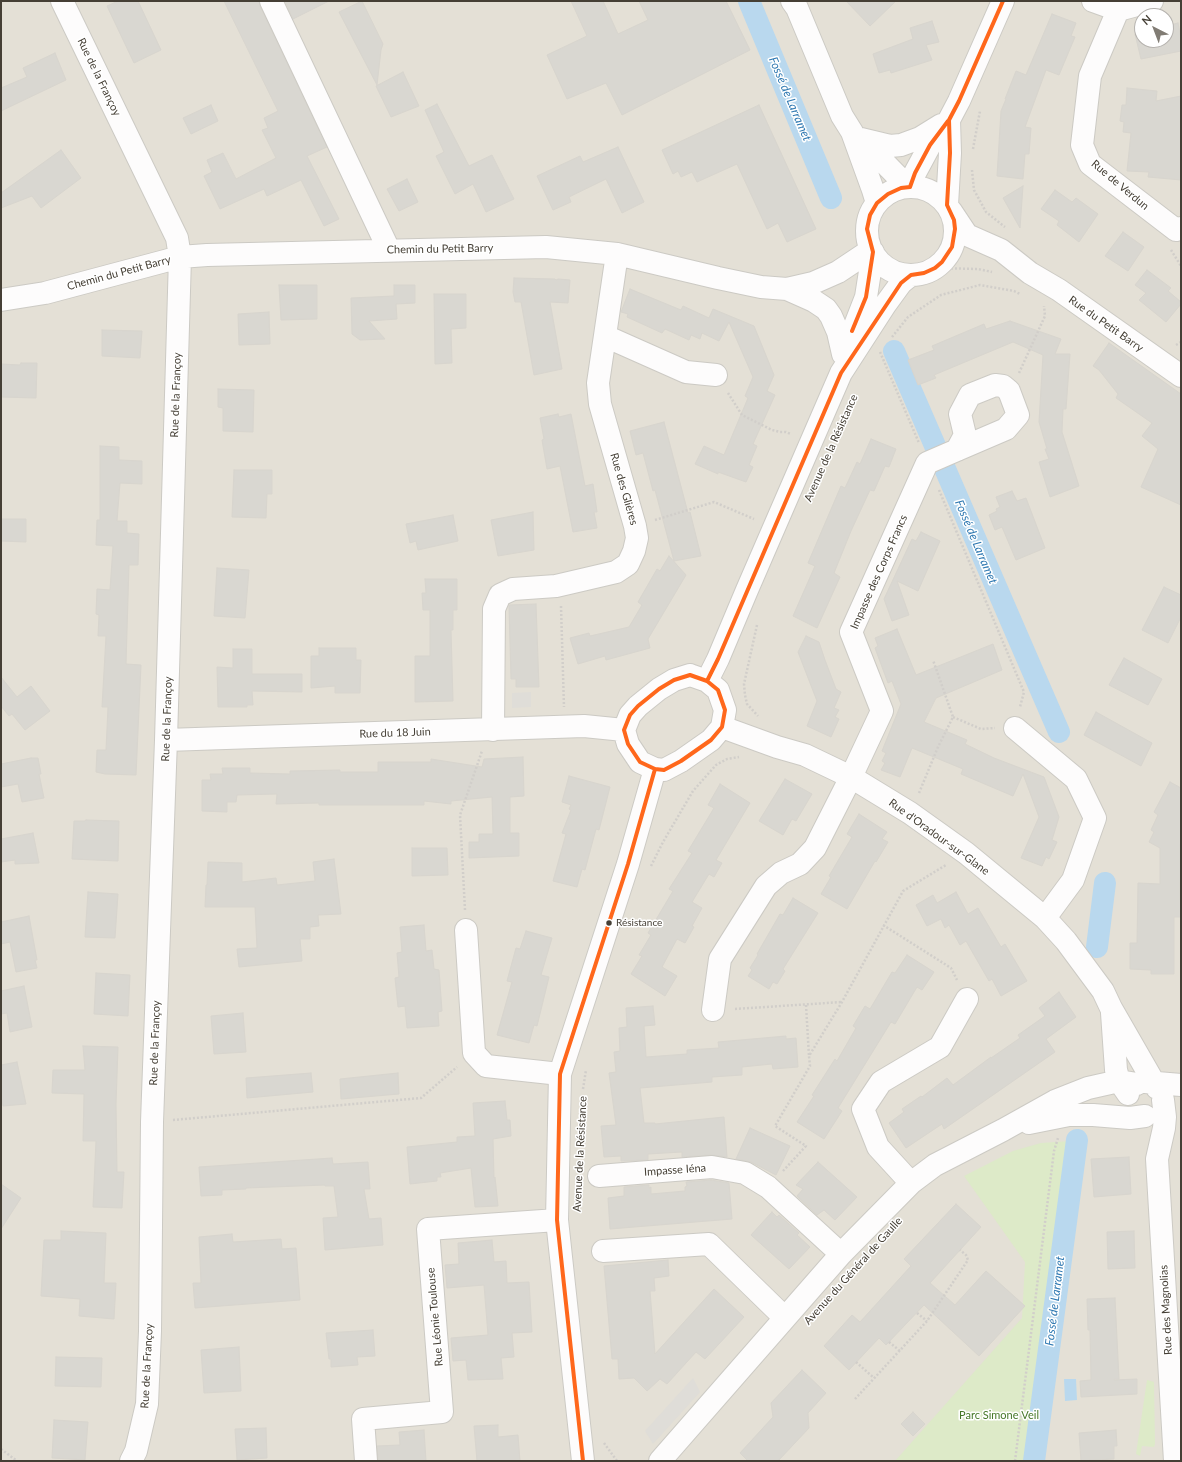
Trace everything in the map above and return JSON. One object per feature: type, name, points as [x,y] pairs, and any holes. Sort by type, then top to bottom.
[{"type":"street","name":"Rue de la Françoy","points":[[62,1],[177,238],[180,257],[166,740],[152,1122],[150,1331],[147,1404],[136,1451],[131,1461]]},
{"type":"street","points":[[271,1],[389,250]]},
{"type":"street","points":[[792,1],[797,8],[842,116],[857,136],[909,187]]},
{"type":"street","points":[[909,187],[930,145],[949,120],[959,101],[1003,1]]},
{"type":"street","points":[[1092,1],[1118,10],[1152,1]]},
{"type":"street","name":"Rue de Verdun","points":[[1118,10],[1090,76],[1082,146],[1090,164],[1176,230],[1181,228]]},
{"type":"street","points":[[857,136],[890,146],[901,145],[920,138],[949,120]]},
{"type":"street","points":[[949,120],[949,208],[955,229],[954,238],[948,255],[935,268],[924,273],[911,275],[898,273],[886,267],[876,258],[869,243],[867,229],[870,215],[877,203],[882,198],[894,190],[909,187],[924,189],[942,200],[949,208]]},
{"type":"street","points":[[857,136],[877,203]]},
{"type":"street","name":"Rue du Petit Barry","points":[[949,208],[967,235],[1001,250],[1030,273],[1051,297],[1181,376]]},
{"type":"street","name":"Chemin du Petit Barry","points":[[1,300],[45,293],[180,257],[207,255],[546,246],[617,254],[761,287],[787,289],[814,283],[838,272],[872,251]]},
{"type":"street","name":"Avenue de la Résistance","points":[[707,681],[718,659],[774,528],[842,364],[866,297],[872,251]]},
{"type":"street","name":"Rue des Glières","points":[[493,730],[494,609],[500,595],[513,589],[556,586],[616,572],[628,564],[634,551],[637,538],[635,526],[600,404],[598,383],[617,254]]},
{"type":"street","name":"Avenue de la Résistance","points":[[842,364],[901,283],[911,275]]},
{"type":"street","points":[[787,289],[814,301],[831,316],[838,332],[842,364]]},
{"type":"street","points":[[605,336],[686,372],[716,375]]},
{"type":"street","points":[[927,463],[1006,429],[1018,415],[1009,391],[1004,386],[995,385],[970,395],[960,414],[965,435],[957,450]]},
{"type":"street","name":"Impasse des Corps Francs","points":[[713,1010],[720,959],[766,886],[781,873],[800,864],[815,848],[882,711],[851,632],[927,463]]},
{"type":"street","points":[[690,675],[707,681],[718,690],[724,710],[722,727],[711,740],[681,761],[664,770],[655,769],[640,762],[628,744],[624,730],[630,715],[638,706],[674,680],[690,675]]},
{"type":"street","name":"Rue du 18 Juin","points":[[166,740],[584,726],[624,730]]},
{"type":"street","name":"Rue d'Oradour-sur-Glane","points":[[722,727],[777,747],[805,755],[851,777],[910,814],[966,853],[1045,918],[1066,941],[1103,991],[1148,1101]]},
{"type":"street","points":[[1014,728],[1076,779],[1095,818],[1073,880],[1045,918]]},
{"type":"street","name":"Avenue de la Résistance","points":[[583,1461],[556,1220],[560,1074],[628,864],[655,769]]},
{"type":"street","points":[[466,930],[474,1053],[486,1066],[560,1074]]},
{"type":"street","points":[[911,1183],[878,1147],[863,1110],[881,1082],[940,1047],[967,999]]},
{"type":"street","name":"Rue d'Oradour-sur-Glane","points":[[1111,1008],[1116,1070],[1148,1101]]},
{"type":"street","name":"Avenue du Général de Gaulle","points":[[1003,1130],[1038,1121],[1148,1101],[1181,1085]]},
{"type":"street","name":"Avenue du Général de Gaulle","points":[[660,1461],[841,1254],[911,1183],[935,1165],[1055,1102],[1088,1088],[1148,1101]]},
{"type":"street","name":"Rue des Magnolias","points":[[1148,1101],[1157,1159],[1177,1458]]},
{"type":"street","name":"Impasse Iéna","points":[[599,1176],[712,1167],[745,1173],[768,1187],[841,1254]]},
{"type":"street","name":"Rue Léonie Toulouse","points":[[366,1461],[363,1418],[442,1412],[428,1229],[556,1220]]},
{"type":"street","points":[[603,1251],[709,1244],[785,1318]]},
{"type":"path","points":[[973,151],[980,108]]},
{"type":"path","points":[[972,165],[974,190],[977,196],[986,212],[1005,227]]},
{"type":"path","points":[[935,268],[978,269],[992,272]]},
{"type":"path","points":[[889,340],[908,317],[941,295],[980,285],[1014,291],[1026,297]]},
{"type":"path","points":[[1004,386],[1020,372],[1045,316],[1051,297]]},
{"type":"path","points":[[876,358],[885,346]]},
{"type":"path","points":[[880,352],[1024,692],[1014,728]]},
{"type":"path","points":[[716,375],[742,415],[772,430],[786,432],[810,443]]},
{"type":"path","points":[[635,526],[714,502],[774,528]]},
{"type":"path","points":[[561,598],[565,713]]},
{"type":"path","points":[[758,623],[744,684],[748,704],[753,712],[760,718]]},
{"type":"path","points":[[910,814],[938,747],[953,717],[933,660]]},
{"type":"path","points":[[953,717],[982,728]]},
{"type":"path","points":[[466,930],[460,814],[484,745],[493,730]]},
{"type":"path","points":[[649,870],[663,842],[693,791],[716,765],[727,759],[741,757]]},
{"type":"path","points":[[809,1056],[842,1002],[903,891],[966,853]]},
{"type":"path","points":[[883,925],[951,968],[967,999]]},
{"type":"path","points":[[713,1010],[842,1002]]},
{"type":"path","points":[[768,1187],[806,1146],[775,1126],[810,1066],[806,1005]]},
{"type":"path","points":[[152,1122],[422,1098],[474,1053]]},
{"type":"path","name":"Avenue de la Résistance","points":[[583,1090],[586,1067]]},
{"type":"path","points":[[1015,1461],[1054,1152],[1058,1137]]},
{"type":"path","points":[[855,1400],[927,1321],[968,1260],[966,1255],[960,1250]]},
{"type":"path","points":[[917,1312],[927,1321]]},
{"type":"path","points":[[889,1342],[900,1351]]},
{"type":"path","points":[[856,1362],[874,1378]]},
{"type":"path","points":[[602,1441],[617,1461]]},
{"type":"path","points":[[1,1449],[17,1461]]},
{"type":"shaded area","points":[[1,1],[1181,1],[1181,1461],[1,1461]]},
{"type":"shaded area","points":[[531,692],[531,707],[512,708],[512,693]]},
{"type":"shaded area","points":[[693,1378],[700,1392],[653,1444],[645,1431]]},
{"type":"green space","name":"Parc Simone Veil","points":[[1085,1140],[1038,1461],[895,1461],[1022,1318],[1025,1262],[964,1176],[1013,1151],[1041,1143]]},
{"type":"green space","points":[[1147,1380],[1154,1382],[1155,1444],[1154,1447],[1142,1446],[1140,1456],[1136,1454]]},
{"type":"water","points":[[1064,1379],[1076,1379],[1077,1400],[1065,1401]]},
{"type":"building","points":[[118,1],[138,1],[161,50],[134,63],[107,6]]},
{"type":"building","points":[[224,1],[259,1],[260,6],[327,147],[307,156],[339,219],[324,226],[301,180],[267,196],[264,189],[220,209],[204,176],[212,172],[207,160],[223,153],[236,179],[276,158],[262,130],[268,128],[264,118],[278,111]]},
{"type":"building","points":[[285,1],[329,1],[293,19]]},
{"type":"building","points":[[362,1],[383,44],[377,85],[339,12]]},
{"type":"building","points":[[571,1],[603,1],[618,34],[648,20],[639,1],[726,1],[750,50],[622,115],[606,83],[567,99],[547,55],[587,36]]},
{"type":"building","points":[[846,1],[896,1],[870,26]]},
{"type":"building","points":[[1052,14],[1076,23],[1071,36],[1075,37],[1059,75],[1046,70],[1025,127],[1031,128],[1029,154],[1025,154],[1023,179],[997,176],[1001,111],[1005,99],[1016,71],[1026,75]]},
{"type":"building","points":[[932,21],[939,42],[926,45],[932,60],[891,73],[890,70],[879,73],[873,54],[913,39],[910,28]]},
{"type":"building","points":[[1178,23],[1181,38],[1181,51],[1141,59],[1138,48],[1174,48],[1174,24]]},
{"type":"building","points":[[55,53],[66,80],[1,111],[1,88],[27,77],[23,68]]},
{"type":"building","points":[[403,72],[419,106],[391,117],[376,86]]},
{"type":"building","points":[[1127,88],[1157,91],[1156,101],[1181,96],[1181,180],[1148,177],[1149,172],[1127,171],[1131,133],[1123,132],[1124,122],[1120,121],[1122,105],[1126,105]]},
{"type":"building","points":[[437,104],[469,166],[492,155],[514,199],[486,212],[473,184],[455,194],[436,156],[444,152],[425,110]]},
{"type":"building","points":[[211,105],[218,121],[191,134],[183,118]]},
{"type":"building","points":[[759,105],[816,229],[787,242],[778,223],[767,229],[737,164],[697,182],[692,172],[681,177],[678,171],[673,174],[662,150]]},
{"type":"building","points":[[618,147],[644,202],[622,213],[606,179],[569,197],[571,202],[553,210],[537,176],[580,156],[583,162]]},
{"type":"building","points":[[61,150],[81,178],[41,208],[32,196],[1,208],[1,193]]},
{"type":"building","points":[[407,179],[418,202],[399,211],[387,189]]},
{"type":"building","points":[[1023,186],[1020,228],[1003,198]]},
{"type":"building","points":[[1055,190],[1072,202],[1076,198],[1098,214],[1079,242],[1057,225],[1059,221],[1041,209]]},
{"type":"building","points":[[1123,232],[1144,247],[1128,271],[1105,256]]},
{"type":"building","points":[[1147,270],[1171,288],[1168,291],[1181,302],[1166,322],[1139,300],[1146,293],[1135,285]]},
{"type":"building","points":[[514,278],[570,280],[568,303],[550,302],[562,369],[534,375],[521,302],[515,302],[513,292]]},
{"type":"building","points":[[279,285],[317,285],[317,319],[281,320]]},
{"type":"building","points":[[394,285],[415,285],[415,303],[396,304],[397,319],[369,321],[385,339],[360,340],[352,334],[351,298],[394,296]]},
{"type":"building","points":[[630,289],[681,310],[683,306],[709,318],[713,309],[754,326],[774,375],[767,391],[775,395],[753,444],[757,446],[749,465],[753,467],[746,482],[718,472],[718,474],[695,464],[704,446],[724,455],[748,398],[745,396],[753,377],[729,322],[719,341],[702,333],[700,339],[691,335],[689,340],[665,329],[662,333],[627,317],[628,314],[621,312]]},
{"type":"building","points":[[434,294],[466,294],[466,328],[451,329],[452,363],[435,364]]},
{"type":"building","points":[[269,312],[270,344],[239,345],[238,314]]},
{"type":"building","points":[[1010,321],[1061,339],[1055,354],[1070,354],[1066,409],[1063,409],[1062,432],[1079,486],[1050,497],[1039,462],[1049,459],[1045,449],[1047,449],[1039,422],[1043,355],[1013,342],[934,375],[936,378],[918,385],[908,360],[934,350],[932,346],[984,324],[986,329]]},
{"type":"building","points":[[102,330],[142,331],[140,358],[102,356]]},
{"type":"building","points":[[1109,343],[1181,394],[1181,505],[1141,487],[1158,449],[1142,436],[1152,423],[1116,398],[1118,394],[1099,370],[1093,366]]},
{"type":"building","points":[[21,363],[37,363],[36,398],[1,397],[1,364],[20,365]]},
{"type":"building","points":[[218,389],[254,390],[253,432],[223,431],[223,408],[218,407]]},
{"type":"building","points":[[558,414],[559,417],[571,414],[585,486],[593,484],[597,512],[594,512],[597,528],[573,532],[560,466],[547,469],[540,418]]},
{"type":"building","points":[[664,422],[701,556],[674,561],[655,490],[653,491],[643,453],[636,455],[630,431]]},
{"type":"building","points":[[871,439],[896,449],[889,467],[885,466],[874,491],[870,490],[851,531],[834,573],[840,577],[817,628],[793,616],[815,566],[808,563],[841,486],[845,488],[857,462],[860,464]]},
{"type":"building","points":[[100,446],[119,447],[119,460],[142,461],[142,484],[120,483],[117,521],[127,521],[127,533],[139,534],[138,565],[129,565],[126,664],[141,665],[136,775],[105,774],[96,772],[97,750],[106,750],[108,707],[102,707],[106,636],[98,636],[99,615],[96,614],[97,589],[110,590],[113,546],[96,545],[97,520],[100,520]]},
{"type":"building","points":[[234,470],[272,470],[272,494],[267,494],[266,518],[232,517]]},
{"type":"building","points":[[1012,491],[1017,501],[1026,498],[1045,548],[1016,560],[1002,527],[995,530],[989,515],[997,511],[996,509],[1000,507],[996,497]]},
{"type":"building","points":[[533,512],[534,550],[498,556],[491,520]]},
{"type":"building","points":[[453,515],[458,541],[418,550],[416,541],[410,543],[406,524]]},
{"type":"building","points":[[1,519],[26,519],[26,542],[1,541]]},
{"type":"building","points":[[921,532],[940,541],[918,591],[897,581],[909,615],[892,621],[884,599],[912,539],[916,541]]},
{"type":"building","points":[[669,556],[686,575],[648,639],[650,648],[606,660],[605,656],[578,664],[570,638],[589,633],[590,636],[629,627],[642,605],[638,602],[657,569],[660,571]]},
{"type":"building","points":[[217,568],[249,570],[245,618],[214,616]]},
{"type":"building","points":[[425,579],[457,579],[457,610],[453,610],[453,630],[451,630],[453,701],[415,702],[415,656],[430,656],[430,610],[423,610],[422,593],[426,593]]},
{"type":"building","points":[[1164,587],[1181,595],[1181,617],[1168,643],[1142,630]]},
{"type":"building","points":[[536,604],[539,687],[516,687],[516,679],[511,679],[509,605]]},
{"type":"building","points":[[897,629],[916,675],[993,644],[1002,670],[936,698],[924,722],[967,740],[965,744],[994,758],[1044,777],[1059,817],[1052,840],[1057,842],[1049,859],[1046,857],[1042,866],[1021,858],[1039,817],[1023,774],[1013,796],[961,774],[963,769],[912,748],[900,777],[881,770],[885,763],[882,761],[886,753],[882,751],[901,704],[892,681],[888,683],[875,648],[878,646],[875,638]]},
{"type":"building","points":[[806,636],[819,642],[836,689],[841,692],[834,708],[839,710],[835,717],[839,719],[831,737],[807,726],[817,701],[798,652]]},
{"type":"building","points":[[319,648],[356,648],[356,660],[361,660],[360,693],[335,693],[335,686],[311,688],[311,656],[319,656]]},
{"type":"building","points":[[233,649],[252,649],[252,674],[302,674],[302,692],[252,691],[253,705],[247,705],[247,707],[218,707],[217,667],[233,668]]},
{"type":"building","points":[[1124,658],[1162,679],[1148,705],[1109,685]]},
{"type":"building","points":[[1,677],[17,697],[31,686],[50,711],[25,730],[12,714],[9,716],[1,706]]},
{"type":"building","points":[[1096,712],[1152,743],[1141,766],[1084,735]]},
{"type":"building","points":[[523,757],[524,796],[510,797],[510,833],[519,833],[519,856],[469,858],[469,842],[479,842],[479,834],[493,834],[492,797],[451,801],[451,804],[424,801],[424,805],[319,805],[319,803],[276,804],[277,794],[237,795],[236,802],[227,802],[227,812],[202,811],[202,780],[211,780],[210,774],[223,774],[222,768],[250,768],[250,773],[290,774],[290,771],[340,770],[340,772],[378,772],[378,762],[431,762],[431,759],[482,767],[484,759]]},
{"type":"building","points":[[38,758],[41,774],[39,774],[44,798],[22,802],[18,784],[1,787],[1,764]]},
{"type":"building","points":[[569,776],[610,787],[599,830],[596,829],[585,870],[582,869],[577,887],[553,881],[566,834],[562,833],[571,810],[569,809],[571,805],[562,802]]},
{"type":"building","points":[[785,779],[812,794],[796,821],[792,819],[783,835],[759,821]]},
{"type":"building","points":[[1170,782],[1181,788],[1181,917],[1174,917],[1174,974],[1151,974],[1151,970],[1130,969],[1130,943],[1137,943],[1138,883],[1160,884],[1160,848],[1149,842],[1154,832],[1151,830],[1158,815],[1154,812]]},
{"type":"building","points":[[720,784],[750,803],[716,860],[722,863],[714,877],[709,874],[692,902],[702,908],[692,926],[694,927],[685,943],[677,939],[662,967],[677,976],[665,996],[631,974],[642,956],[639,955],[651,935],[648,933],[673,891],[669,889],[692,853],[688,851],[714,808],[708,805]]},
{"type":"building","points":[[859,814],[887,832],[882,839],[888,842],[847,909],[821,894],[831,877],[829,876],[852,837],[847,834]]},
{"type":"building","points":[[74,821],[119,821],[118,861],[72,859]]},
{"type":"building","points":[[33,833],[39,863],[15,864],[15,860],[1,862],[1,839]]},
{"type":"building","points":[[412,848],[447,848],[448,875],[412,876]]},
{"type":"building","points":[[334,859],[341,914],[318,915],[319,926],[310,927],[310,939],[300,939],[302,961],[239,967],[237,949],[257,948],[255,907],[205,907],[208,862],[242,863],[242,882],[276,878],[277,885],[315,881],[313,862]]},
{"type":"building","points":[[88,892],[118,894],[115,938],[85,937]]},
{"type":"building","points":[[956,892],[968,914],[978,908],[1001,947],[1005,944],[1027,981],[1001,996],[992,979],[989,981],[966,941],[960,945],[949,925],[945,928],[941,919],[927,926],[916,905],[933,895],[937,903]]},
{"type":"building","points":[[793,898],[818,913],[783,969],[785,971],[777,984],[773,982],[769,989],[748,976],[752,970],[750,968],[780,914],[783,915]]},
{"type":"building","points":[[29,916],[37,960],[35,960],[37,968],[16,972],[10,942],[1,944],[1,922]]},
{"type":"building","points":[[424,925],[426,951],[432,950],[434,969],[439,970],[442,1011],[438,1012],[439,1026],[407,1028],[405,1006],[398,1007],[395,978],[399,977],[397,953],[402,952],[400,927]]},
{"type":"building","points":[[526,931],[552,938],[541,975],[549,977],[537,1026],[534,1025],[529,1043],[497,1035],[512,982],[507,981],[516,948],[520,949]]},
{"type":"building","points":[[907,955],[934,972],[922,990],[917,987],[895,1024],[891,1022],[838,1108],[842,1111],[824,1139],[797,1122],[835,1059],[837,1061],[856,1028],[853,1026],[865,1006],[870,1009],[892,972],[895,973]]},
{"type":"building","points":[[96,973],[130,975],[128,1016],[94,1014]]},
{"type":"building","points":[[24,986],[32,1027],[10,1032],[7,1013],[1,1014],[1,991]]},
{"type":"building","points":[[1059,992],[1076,1017],[1046,1039],[1055,1052],[944,1129],[942,1124],[906,1148],[889,1123],[904,1112],[902,1109],[921,1096],[922,1097],[947,1078],[953,1085],[1020,1038],[1018,1035],[1045,1016],[1039,1008]]},
{"type":"building","points":[[653,1006],[655,1025],[644,1026],[646,1057],[687,1054],[687,1050],[719,1048],[718,1042],[786,1036],[786,1039],[796,1038],[798,1067],[773,1069],[772,1064],[742,1067],[742,1075],[712,1077],[712,1082],[640,1088],[644,1123],[655,1124],[724,1117],[727,1157],[711,1155],[682,1157],[682,1152],[648,1154],[648,1160],[621,1161],[621,1156],[604,1157],[601,1126],[616,1125],[609,1073],[616,1072],[614,1052],[620,1051],[619,1028],[627,1027],[626,1008]]},
{"type":"building","points":[[243,1013],[246,1052],[214,1054],[211,1016]]},
{"type":"building","points":[[83,1046],[118,1047],[116,1104],[117,1172],[124,1172],[122,1208],[93,1207],[96,1141],[83,1141],[84,1094],[52,1093],[53,1070],[85,1070]]},
{"type":"building","points":[[17,1062],[26,1104],[3,1106],[1,1096],[1,1065]]},
{"type":"building","points":[[311,1073],[313,1092],[247,1098],[246,1078]]},
{"type":"building","points":[[398,1073],[399,1094],[341,1099],[340,1079]]},
{"type":"building","points":[[505,1101],[507,1120],[510,1120],[511,1136],[493,1139],[494,1178],[495,1177],[498,1206],[475,1207],[471,1168],[440,1173],[441,1177],[437,1177],[437,1181],[410,1184],[407,1147],[457,1142],[457,1137],[475,1136],[473,1103]]},
{"type":"building","points":[[750,1128],[790,1146],[776,1175],[751,1162],[736,1159]]},
{"type":"building","points":[[1129,1157],[1131,1194],[1094,1197],[1091,1159]]},
{"type":"building","points":[[332,1158],[333,1164],[368,1162],[370,1189],[364,1189],[369,1219],[381,1218],[383,1245],[325,1250],[323,1218],[338,1217],[334,1186],[325,1185],[246,1188],[222,1190],[222,1195],[201,1196],[199,1167]]},
{"type":"building","points":[[818,1162],[857,1197],[835,1220],[824,1210],[817,1215],[797,1196],[803,1189],[796,1185]]},
{"type":"building","points":[[711,1180],[729,1183],[732,1219],[610,1229],[608,1198],[624,1196],[624,1187],[649,1185],[649,1188],[651,1187],[651,1194],[685,1191],[685,1187],[687,1186],[686,1182]]},
{"type":"building","points":[[1,1184],[21,1198],[1,1229]]},
{"type":"building","points":[[956,1204],[981,1227],[930,1283],[955,1305],[986,1271],[1025,1306],[979,1356],[924,1305],[886,1345],[879,1338],[849,1370],[824,1346],[852,1315],[860,1322],[911,1266],[904,1259]]},
{"type":"building","points":[[772,1212],[777,1217],[779,1215],[799,1233],[797,1235],[810,1247],[789,1269],[751,1235]]},
{"type":"building","points":[[61,1231],[106,1233],[104,1283],[116,1283],[114,1319],[79,1316],[80,1299],[41,1296],[44,1240],[61,1240]]},
{"type":"building","points":[[1134,1231],[1135,1268],[1108,1269],[1107,1232]]},
{"type":"building","points":[[232,1234],[233,1242],[281,1239],[282,1249],[296,1248],[300,1300],[195,1308],[193,1283],[201,1283],[199,1237]]},
{"type":"building","points":[[492,1240],[494,1262],[506,1261],[507,1283],[529,1282],[532,1332],[512,1333],[514,1357],[501,1358],[503,1379],[468,1380],[466,1360],[453,1361],[451,1338],[488,1335],[484,1285],[447,1288],[445,1265],[459,1264],[458,1243]]},
{"type":"building","points":[[668,1260],[669,1276],[654,1278],[655,1291],[650,1291],[655,1354],[714,1289],[744,1317],[705,1359],[696,1352],[667,1384],[660,1379],[647,1391],[634,1378],[619,1379],[618,1359],[612,1359],[604,1266]]},
{"type":"building","points":[[1115,1298],[1119,1379],[1114,1380],[1137,1379],[1137,1394],[1081,1397],[1080,1381],[1091,1380],[1090,1330],[1088,1330],[1087,1299]]},
{"type":"building","points":[[373,1330],[375,1356],[357,1357],[358,1365],[331,1367],[326,1333]]},
{"type":"building","points":[[239,1347],[241,1391],[204,1393],[201,1350]]},
{"type":"building","points":[[56,1357],[102,1358],[101,1387],[55,1386]]},
{"type":"building","points":[[802,1370],[826,1393],[808,1413],[809,1428],[778,1461],[748,1461],[740,1453],[773,1417],[771,1403]]},
{"type":"building","points":[[913,1412],[925,1424],[913,1436],[901,1424]]},
{"type":"building","points":[[54,1420],[88,1422],[85,1460],[52,1458]]},
{"type":"building","points":[[498,1425],[498,1437],[518,1435],[520,1461],[477,1461],[474,1426]]},
{"type":"building","points":[[266,1428],[267,1458],[237,1460],[235,1429]]},
{"type":"building","points":[[424,1430],[426,1461],[378,1461],[377,1446],[400,1445],[399,1432]]},
{"type":"building","points":[[1116,1430],[1117,1446],[1114,1446],[1114,1459],[1081,1461],[1079,1433]]},
{"type":"waterway","name":"Fossé de Larramet","points":[[749,1],[831,198]]},
{"type":"waterway","name":"Fossé de Larramet","points":[[894,351],[1059,732]]},
{"type":"waterway","name":"Fossé de Larramet","points":[[1097,947],[1105,883]]},
{"type":"waterway","name":"Fossé de Larramet","points":[[1034,1461],[1077,1140]]},
{"type":"transit line","points":[[707,681],[718,659],[841,373],[901,283],[911,275],[924,273],[935,268],[942,262],[952,247],[955,229],[954,220],[947,205],[950,153],[949,120],[959,101],[1003,1]]},
{"type":"transit line","points":[[852,331],[866,297],[873,252],[867,229],[870,215],[877,203],[888,194],[901,188],[910,187],[915,173],[930,145],[948,121]]},
{"type":"transit line","points":[[690,675],[707,681],[718,690],[725,710],[722,727],[711,740],[681,761],[664,770],[655,769],[640,762],[628,744],[624,730],[630,715],[638,706],[659,689],[674,680],[690,675]]},
{"type":"transit line","points":[[583,1461],[557,1220],[560,1074],[628,864],[655,769]]},
{"type":"place","name":"Résistance","points":[[609,923]]}]
